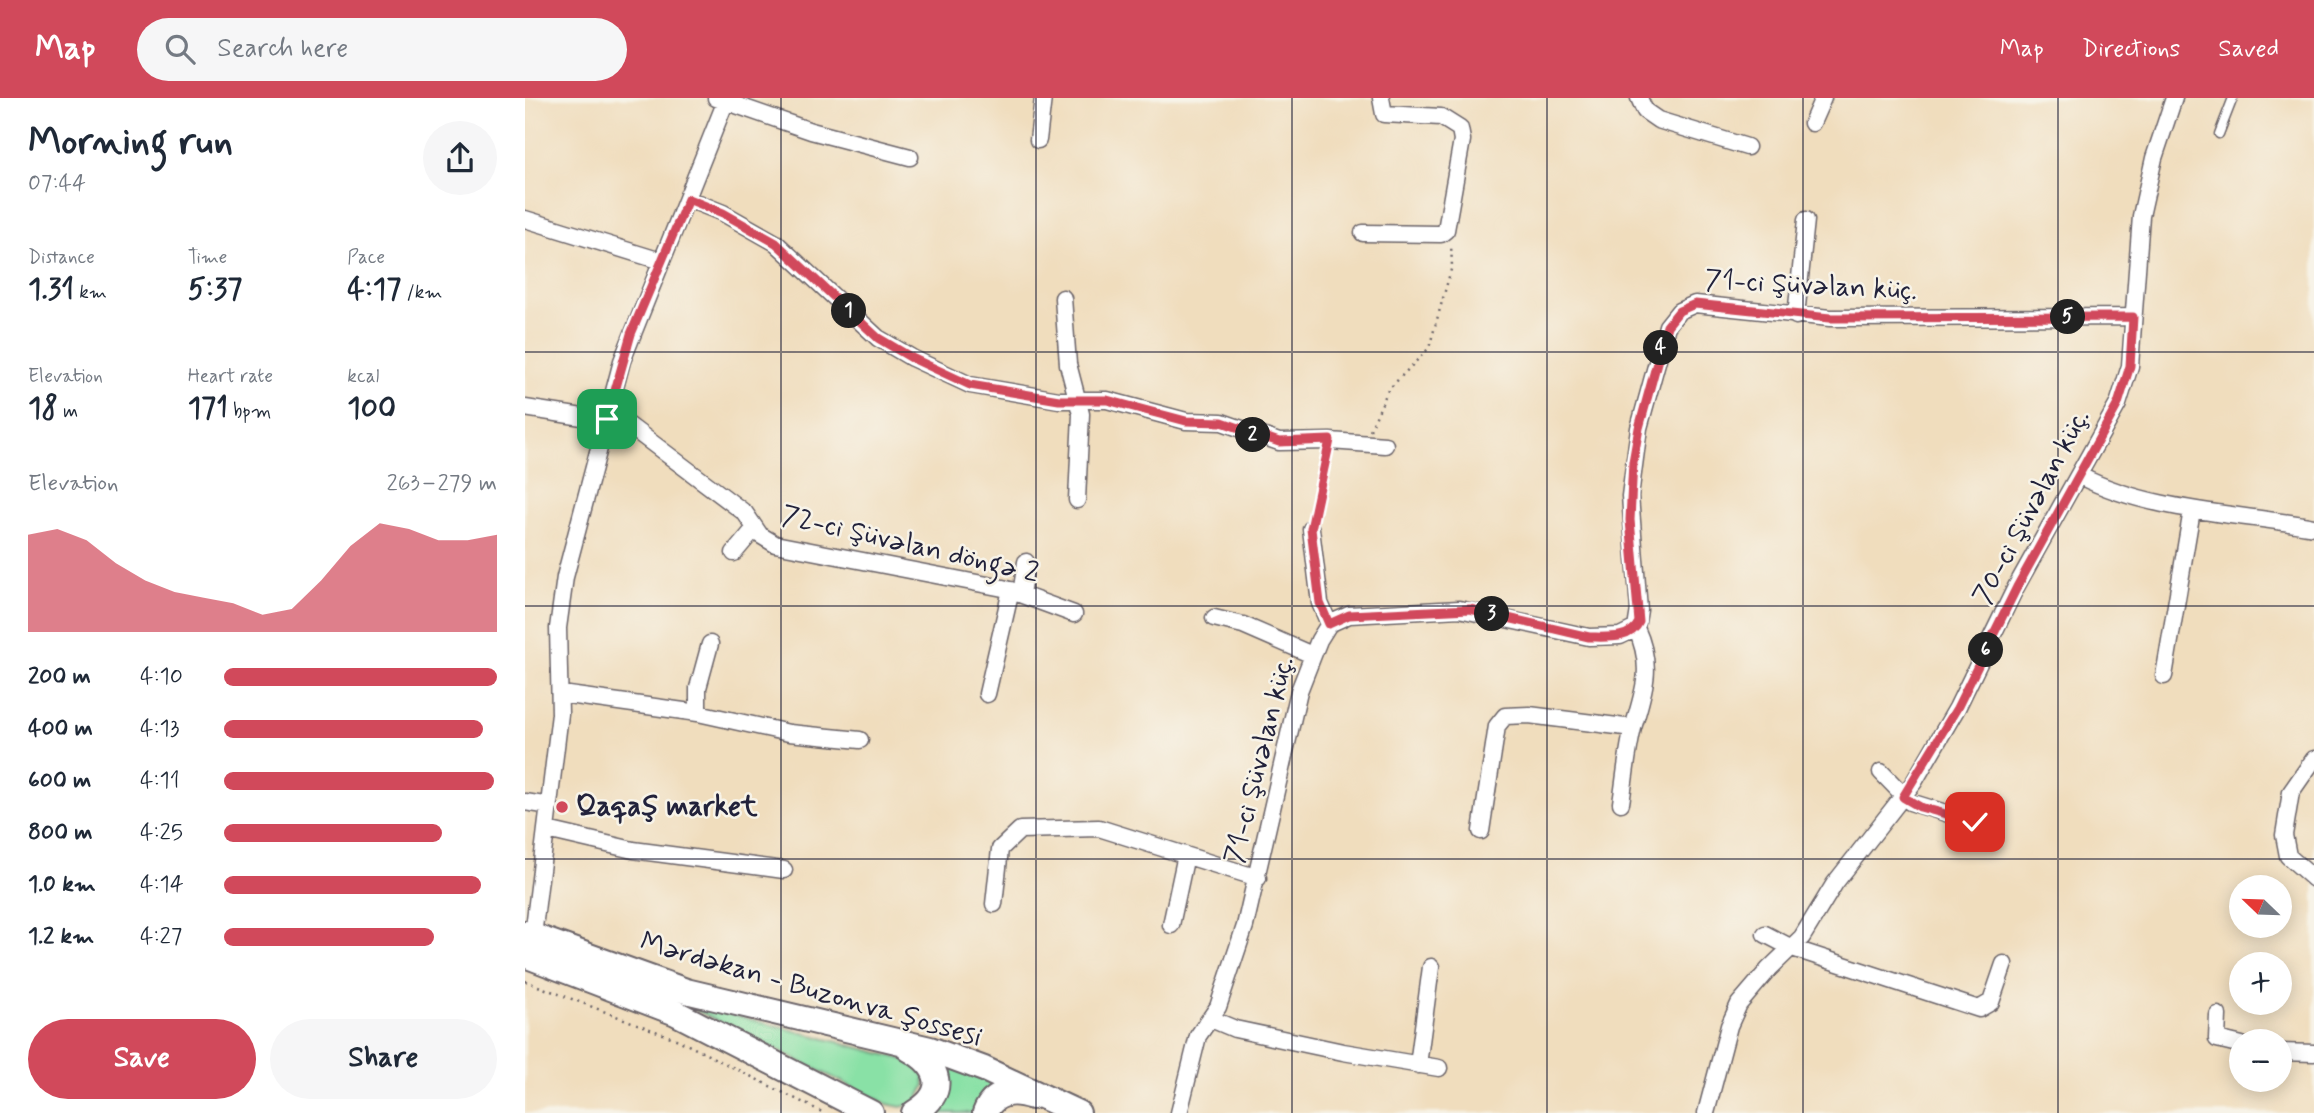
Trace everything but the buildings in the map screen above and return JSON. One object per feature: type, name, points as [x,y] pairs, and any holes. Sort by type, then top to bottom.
[{"type":"main road","name":"Mərdəkan - Buzonva şossesi","points":[[528,941],[686,990],[880,1035],[983,1069],[1077,1113]]},
{"type":"main road","points":[[528,941],[871,1113]]},
{"type":"main road","points":[[880,1035],[929,1061],[934,1069],[936,1081],[933,1095],[924,1107],[914,1113]]},
{"type":"main road","points":[[985,1113],[995,1098],[1005,1093],[1021,1094],[1077,1113]]},
{"type":"street","points":[[1038,141],[1043,98]]},
{"type":"street","points":[[1363,233],[1441,234],[1446,230],[1462,140],[1460,129],[1441,117],[1384,114],[1381,98]]},
{"type":"street","points":[[1639,98],[1645,111],[1658,120],[1747,147]]},
{"type":"street","points":[[1812,123],[1823,98]]},
{"type":"street","name":"70-ci Şüvəlan küç.","points":[[1706,1113],[1734,1014],[1769,969],[1792,948],[1868,839],[1903,797],[1957,708],[2017,587],[2080,476],[2125,388],[2130,366],[2141,216],[2154,158],[2174,98]]},
{"type":"street","points":[[528,941],[547,830],[561,694],[558,628],[562,592],[631,334],[688,199],[723,99],[811,131],[910,157]]},
{"type":"street","points":[[688,199],[723,213],[776,243],[878,338],[912,358],[970,385],[1059,400],[1107,400],[1186,421],[1210,419],[1279,442],[1330,440],[1385,445]]},
{"type":"street","points":[[525,219],[661,261]]},
{"type":"street","points":[[1796,316],[1806,220]]},
{"type":"street","points":[[1063,298],[1069,364],[1082,432],[1077,500]]},
{"type":"street","name":"71-ci Şüvəlan küç.","points":[[1636,628],[1639,610],[1630,520],[1633,462],[1647,394],[1667,326],[1679,311],[1695,304],[1796,316],[1866,319],[2133,317]]},
{"type":"street","name":"72-ci Şüvəlan döngə 2","points":[[525,408],[627,424],[745,513],[766,540],[775,544],[1016,592],[1074,614]]},
{"type":"street","points":[[2080,476],[2100,485],[2192,510],[2314,527]]},
{"type":"street","points":[[2164,676],[2192,510]]},
{"type":"street","points":[[734,552],[755,528]]},
{"type":"street","points":[[1311,529],[1320,603],[1329,624],[1349,615],[1459,609],[1589,637],[1620,636],[1636,628],[1647,662],[1642,703],[1633,728],[1621,803]]},
{"type":"street","points":[[987,694],[1026,562]]},
{"type":"street","points":[[1215,618],[1243,625],[1312,655]]},
{"type":"street","name":"71-ci Şüvəlan küç.","points":[[1179,1113],[1198,1036],[1211,1019],[1241,938],[1258,878],[1299,691],[1312,655],[1329,624]]},
{"type":"street","points":[[698,713],[698,688],[710,645]]},
{"type":"street","points":[[561,694],[698,713],[755,727],[860,740]]},
{"type":"street","points":[[1481,831],[1497,726],[1505,716],[1538,716],[1633,728]]},
{"type":"street","points":[[2314,759],[2291,792],[2284,835],[2288,856],[2314,879]]},
{"type":"street","points":[[1881,772],[1903,797],[1920,807],[1975,822]]},
{"type":"street","points":[[525,802],[550,806]]},
{"type":"street","points":[[994,904],[1000,849],[1020,830],[1098,828],[1258,878]]},
{"type":"street","points":[[547,830],[633,850],[784,870]]},
{"type":"street","points":[[1171,925],[1185,855]]},
{"type":"street","points":[[1765,934],[1792,948],[1979,1009],[1991,1002],[2004,964]]},
{"type":"street","points":[[1418,1065],[1431,967]]},
{"type":"street","points":[[2218,1015],[2217,1039],[2229,1042]]},
{"type":"street","points":[[1211,1019],[1235,1029],[1439,1068]]},
{"type":"street","points":[[2292,1053],[2314,1054]]},
{"type":"lane","points":[[2219,135],[2233,98]]},
{"type":"path","points":[[1367,443],[1388,390],[1429,348],[1451,266],[1452,248],[1446,230]]},
{"type":"path","points":[[1311,529],[1330,440]]},
{"type":"path","points":[[525,981],[675,1039],[824,1113]]},
{"type":"green space","points":[[673,999],[906,1060],[924,1075],[925,1086],[916,1103],[901,1107],[887,1104]]},
{"type":"green space","points":[[941,1062],[1004,1087],[975,1113],[933,1113]]},
{"type":"place","name":"Qaqaş market","points":[[562,807]]},
{"type":"route","points":[[607,419],[631,334],[688,199],[723,213],[776,243],[878,338],[912,358],[970,385],[1059,400],[1095,397],[1186,421],[1210,419],[1263,439],[1279,442],[1330,440],[1328,462],[1311,529],[1320,603],[1329,624],[1349,615],[1470,609],[1589,637],[1607,637],[1628,634],[1639,622],[1630,520],[1633,462],[1647,394],[1667,326],[1679,311],[1687,306],[1695,304],[1796,316],[1866,319],[2133,317],[2130,366],[2118,404],[2017,587],[1957,708],[1903,797],[1920,807],[1975,822]]}]
